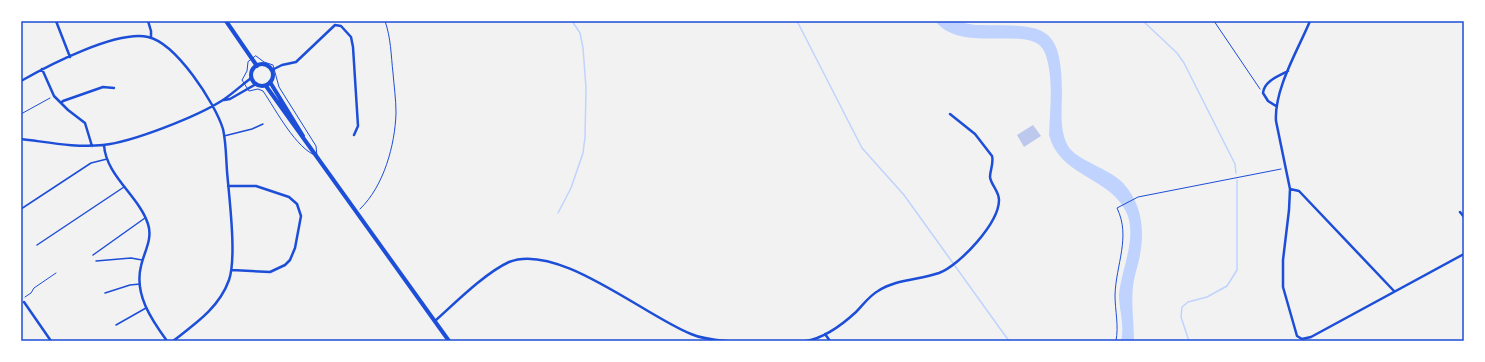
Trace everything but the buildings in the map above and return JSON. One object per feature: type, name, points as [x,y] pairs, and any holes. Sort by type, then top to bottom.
[{"type":"main road","points":[[226,21],[257,66]]},
{"type":"main road","points":[[266,86],[273,76],[273,69],[265,65],[257,66],[252,71],[251,78],[256,84],[266,86],[298,133],[305,139]]},
{"type":"main road","points":[[270,82],[305,139],[449,341]]},
{"type":"street","points":[[56,21],[70,57]]},
{"type":"street","points":[[148,21],[151,31],[151,38]]},
{"type":"street","points":[[331,21],[335,25],[341,26],[351,37],[358,126],[354,135]]},
{"type":"street","points":[[1310,21],[1288,71],[1276,106],[1276,121],[1287,168],[1290,189],[1282,279],[1290,313],[1300,340],[1311,337],[1464,254]]},
{"type":"street","points":[[273,69],[296,62],[335,25]]},
{"type":"street","points":[[21,81],[42,69],[115,40],[132,36],[151,38],[164,44],[177,56],[212,105],[224,136],[232,246],[232,270],[225,289],[211,309],[172,341]]},
{"type":"street","points":[[42,69],[54,96],[85,123],[92,146]]},
{"type":"street","points":[[1276,106],[1268,101],[1262,93],[1268,83],[1288,71]]},
{"type":"street","points":[[224,100],[251,78]]},
{"type":"street","points":[[21,139],[92,146],[104,145],[152,132],[212,105],[230,99],[256,84]]},
{"type":"street","points":[[61,103],[102,87],[114,88]]},
{"type":"street","points":[[806,341],[825,334],[852,316],[870,297],[883,288],[897,282],[934,274],[952,266],[958,262],[972,247],[986,228],[996,211],[999,199],[990,178],[993,159],[991,153],[974,134],[950,114]]},
{"type":"street","points":[[104,145],[107,159],[145,218],[149,227],[150,238],[142,260],[140,284],[146,308],[167,341]]},
{"type":"street","points":[[228,186],[256,186],[289,197],[297,204],[300,216],[295,248],[285,265],[270,272],[232,270]]},
{"type":"street","points":[[1290,189],[1299,191],[1394,291]]},
{"type":"street","points":[[1460,212],[1464,217]]},
{"type":"street","points":[[435,321],[496,270],[513,261],[532,258],[547,261],[576,272],[691,334],[727,341]]},
{"type":"street","points":[[24,302],[51,341]]},
{"type":"street","points":[[825,334],[830,341]]},
{"type":"lane","points":[[224,136],[252,129],[263,124]]},
{"type":"lane","points":[[21,209],[91,163],[107,159]]},
{"type":"lane","points":[[37,245],[124,187]]},
{"type":"lane","points":[[93,254],[145,218]]},
{"type":"lane","points":[[96,261],[131,258],[142,260]]},
{"type":"lane","points":[[105,293],[130,284],[140,284]]},
{"type":"lane","points":[[116,325],[146,308]]},
{"type":"path","points":[[357,212],[371,197],[382,174],[389,153],[395,123],[396,106],[390,40],[384,21]]},
{"type":"path","points":[[1214,21],[1262,93]]},
{"type":"path","points":[[256,56],[264,62],[273,65],[273,69],[279,87],[316,146],[317,156],[310,154],[298,142],[263,91],[258,89],[249,91],[242,80],[247,71],[248,62],[256,56]]},
{"type":"path","points":[[21,114],[54,96]]},
{"type":"path","points":[[1116,341],[1118,324],[1116,286],[1124,236],[1123,226],[1117,208],[1138,197],[1287,168]]},
{"type":"path","points":[[21,300],[31,293],[34,288],[56,273]]},
{"type":"water","points":[[935,21],[954,21],[974,25],[1019,26],[1033,28],[1044,32],[1052,40],[1058,52],[1061,69],[1062,126],[1065,140],[1072,151],[1078,156],[1110,173],[1123,183],[1135,200],[1141,219],[1141,250],[1132,293],[1134,341],[1121,341],[1122,324],[1119,301],[1120,285],[1130,240],[1128,218],[1124,208],[1116,197],[1072,167],[1062,159],[1054,148],[1049,135],[1051,104],[1050,72],[1045,53],[1038,44],[1027,40],[962,36],[947,31]]},
{"type":"waterway","points":[[558,213],[571,188],[583,153],[585,137],[586,88],[583,48],[580,33],[572,21]]},
{"type":"waterway","points":[[797,21],[862,148],[904,195],[1009,341]]},
{"type":"waterway","points":[[1143,21],[1177,53],[1184,63],[1235,164],[1236,173]]},
{"type":"waterway","points":[[1189,341],[1181,317],[1182,307],[1188,302],[1207,297],[1227,286],[1237,270],[1237,180]]}]
